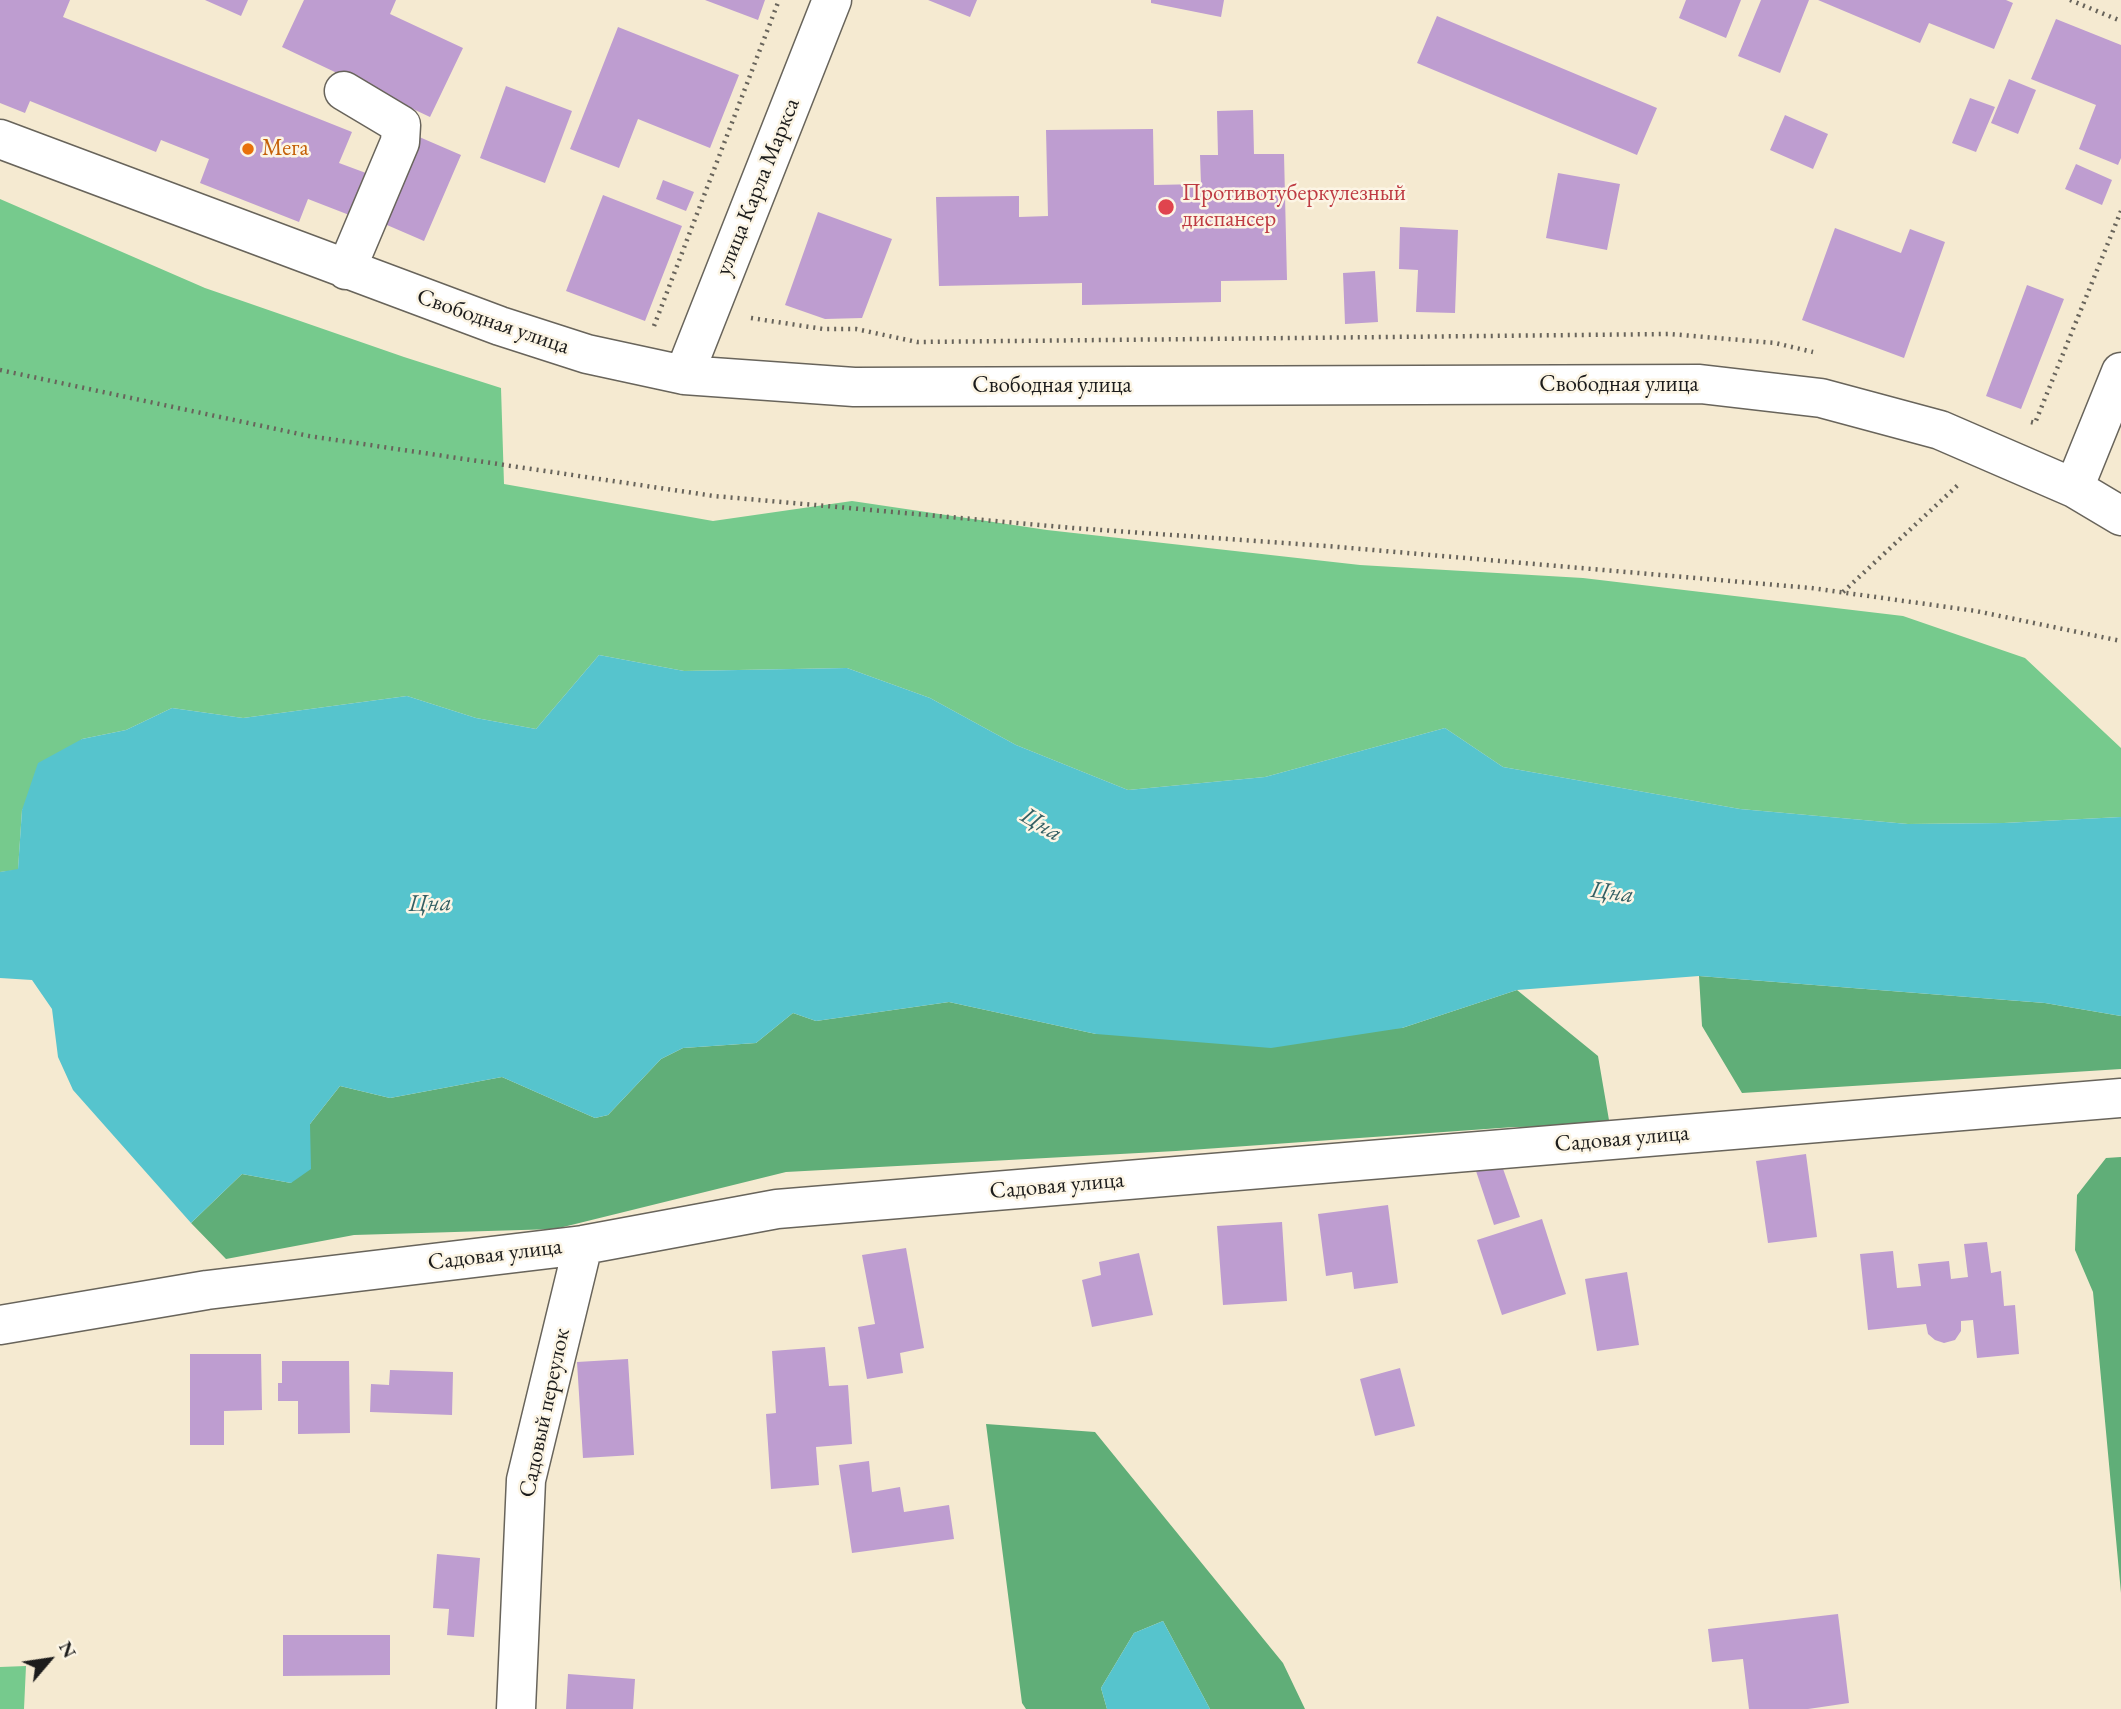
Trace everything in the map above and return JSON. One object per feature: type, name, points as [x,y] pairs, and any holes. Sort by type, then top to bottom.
[{"type":"street","name":"улица Карла Маркса","points":[[684,375],[832,0]]},
{"type":"street","points":[[344,91],[401,125],[400,142],[346,270]]},
{"type":"street","name":"Свободная улица","points":[[0,139],[500,327],[587,354],[684,375],[854,387],[1700,384],[1821,398],[1940,429],[2074,488],[2121,516]]},
{"type":"street","points":[[2074,488],[2121,372]]},
{"type":"street","name":"Садовая улица","points":[[0,1325],[207,1290],[583,1245],[777,1209],[2121,1098]]},
{"type":"street","name":"Садовый переулок","points":[[516,1709],[526,1480],[583,1245]]},
{"type":"path","points":[[653,328],[779,0]]},
{"type":"path","points":[[2070,0],[2121,21]]},
{"type":"path","points":[[2023,418],[2035,423],[2121,211]]},
{"type":"path","points":[[646,330],[709,311],[822,330],[856,329],[917,342],[1671,334],[1775,343],[1814,353]]},
{"type":"path","points":[[0,370],[309,436],[713,496],[1073,528],[1659,574],[1843,593],[1976,611],[2121,641]]},
{"type":"path","points":[[1843,593],[1993,453]]},
{"type":"green space","points":[[0,199],[205,288],[501,388],[504,484],[713,521],[852,501],[1047,530],[1360,565],[1583,578],[1903,616],[2025,658],[2121,748],[2121,817],[2004,823],[1908,824],[1740,809],[1503,767],[1445,728],[1265,777],[1128,790],[1016,745],[930,698],[847,668],[684,671],[599,655],[536,729],[476,718],[407,696],[243,718],[172,708],[126,730],[82,739],[22,810],[18,870],[0,872]]},
{"type":"green space","points":[[1699,976],[2045,1003],[2121,1016],[2121,1069],[1742,1093],[1702,1026]]},
{"type":"green space","points":[[1517,990],[1598,1056],[1610,1126],[1514,1127],[1176,1151],[786,1172],[555,1229],[354,1235],[226,1259],[191,1223],[242,1174],[291,1183],[310,1124],[340,1086],[390,1098],[502,1077],[595,1118],[608,1115],[661,1059],[683,1048],[756,1043],[793,1013],[816,1021],[949,1002],[1096,1034],[1402,1028]]},
{"type":"green space","points":[[2121,1157],[2121,1593],[2093,1292],[2075,1250],[2077,1195],[2106,1158]]},
{"type":"green space","points":[[986,1424],[1095,1432],[1283,1663],[1305,1709],[1210,1709],[1163,1621],[1134,1633],[1101,1688],[1107,1709],[1026,1709],[1022,1703]]},
{"type":"green space","points":[[26,1666],[24,1709],[0,1709],[0,1667]]},
{"type":"water","name":"Цна","points":[[599,655],[684,671],[847,668],[930,698],[1016,745],[1128,790],[1265,777],[1445,728],[1503,767],[1740,809],[1908,824],[2004,823],[2121,817],[2121,1016],[2045,1003],[1699,976],[1517,990],[1402,1028],[1271,1048],[1096,1034],[949,1002],[816,1021],[793,1013],[756,1043],[683,1048],[661,1059],[608,1115],[595,1118],[502,1077],[390,1098],[340,1086],[310,1124],[311,1169],[291,1183],[242,1174],[191,1223],[73,1090],[58,1057],[52,1009],[32,980],[0,978],[0,872],[18,869],[22,810],[38,763],[82,739],[126,730],[172,708],[243,718],[407,696],[476,718],[536,729]]},
{"type":"water","points":[[1163,1621],[1210,1709],[1107,1709],[1101,1688],[1134,1633]]},
{"type":"building","points":[[0,0],[70,0],[63,17],[352,132],[339,163],[374,176],[357,218],[308,199],[299,222],[200,183],[209,159],[161,140],[156,152],[30,101],[25,113],[0,103]]},
{"type":"building","points":[[205,0],[248,0],[241,16]]},
{"type":"building","points":[[304,0],[396,0],[390,14],[463,48],[430,117],[282,47]]},
{"type":"building","points":[[705,0],[765,0],[758,20]]},
{"type":"building","points":[[928,0],[977,0],[970,17]]},
{"type":"building","points":[[1151,0],[1224,0],[1221,17],[1151,3]]},
{"type":"building","points":[[1686,0],[1741,0],[1726,38],[1679,18]]},
{"type":"building","points":[[1761,0],[1809,0],[1780,73],[1738,56]]},
{"type":"building","points":[[1818,0],[2006,0],[2013,3],[1994,49],[1929,23],[1920,43]]},
{"type":"building","points":[[1437,16],[1657,108],[1637,155],[1417,63]]},
{"type":"building","points":[[2056,19],[2121,45],[2121,158],[2118,165],[2079,149],[2096,105],[2031,79]]},
{"type":"building","points":[[618,27],[739,75],[710,148],[638,119],[619,168],[570,149]]},
{"type":"building","points":[[2009,79],[2036,90],[2018,134],[1991,123]]},
{"type":"building","points":[[506,86],[572,111],[545,183],[480,158]]},
{"type":"building","points":[[1970,98],[1995,107],[1976,152],[1952,143]]},
{"type":"building","name":"Противотуберкулезный диспансер","points":[[1253,110],[1254,154],[1284,154],[1287,280],[1221,281],[1221,302],[1082,305],[1082,283],[939,286],[936,197],[1019,196],[1019,217],[1048,216],[1046,130],[1153,129],[1154,185],[1201,184],[1200,155],[1218,155],[1217,111]]},
{"type":"building","points":[[1785,115],[1828,134],[1813,169],[1770,150]]},
{"type":"building","points":[[417,136],[461,155],[424,241],[380,222]]},
{"type":"building","points":[[2076,164],[2112,180],[2102,205],[2065,189]]},
{"type":"building","points":[[1558,173],[1620,184],[1607,250],[1546,238]]},
{"type":"building","points":[[663,180],[694,192],[686,211],[656,199]]},
{"type":"building","points":[[603,195],[682,226],[645,321],[566,291]]},
{"type":"building","points":[[818,212],[892,239],[862,318],[825,319],[785,305]]},
{"type":"building","points":[[1400,227],[1458,230],[1455,313],[1416,312],[1418,270],[1399,269]]},
{"type":"building","points":[[1835,228],[1901,253],[1910,229],[1945,242],[1904,358],[1802,320]]},
{"type":"building","points":[[1375,271],[1378,322],[1345,324],[1343,273]]},
{"type":"building","points":[[2027,285],[2064,299],[2021,409],[1986,396]]},
{"type":"building","points":[[1806,1154],[1817,1237],[1768,1243],[1756,1161]]},
{"type":"building","points":[[1501,1163],[1520,1217],[1494,1225],[1476,1171]]},
{"type":"building","points":[[1388,1205],[1398,1283],[1354,1289],[1352,1272],[1326,1276],[1318,1214]]},
{"type":"building","points":[[1542,1219],[1566,1294],[1502,1315],[1477,1240]]},
{"type":"building","points":[[1282,1222],[1287,1301],[1223,1305],[1217,1226]]},
{"type":"building","points":[[1987,1242],[1991,1273],[2001,1271],[2004,1306],[2015,1305],[2019,1354],[1977,1358],[1973,1320],[1961,1321],[1961,1331],[1955,1340],[1944,1343],[1928,1334],[1926,1324],[1868,1330],[1860,1254],[1893,1251],[1897,1288],[1921,1286],[1918,1264],[1949,1261],[1951,1279],[1968,1277],[1964,1244]]},
{"type":"building","points":[[906,1248],[924,1348],[900,1353],[903,1373],[867,1379],[858,1327],[875,1324],[862,1255]]},
{"type":"building","points":[[1139,1253],[1153,1315],[1092,1327],[1082,1280],[1101,1275],[1099,1262]]},
{"type":"building","points":[[1627,1272],[1639,1345],[1597,1351],[1585,1279]]},
{"type":"building","points":[[825,1347],[829,1386],[848,1385],[852,1444],[816,1447],[819,1485],[771,1489],[766,1414],[776,1413],[772,1351]]},
{"type":"building","points":[[190,1354],[261,1354],[262,1410],[224,1411],[224,1445],[190,1445]]},
{"type":"building","points":[[628,1359],[634,1455],[583,1458],[577,1362]]},
{"type":"building","points":[[282,1361],[349,1361],[350,1433],[298,1434],[298,1401],[278,1401],[278,1383],[282,1383]]},
{"type":"building","points":[[1400,1368],[1415,1426],[1375,1436],[1360,1379]]},
{"type":"building","points":[[390,1370],[453,1372],[452,1415],[370,1412],[371,1384],[389,1385]]},
{"type":"building","points":[[869,1461],[872,1492],[900,1487],[904,1512],[949,1505],[954,1539],[852,1553],[839,1465]]},
{"type":"building","points":[[437,1554],[480,1558],[474,1637],[447,1635],[449,1609],[433,1608]]},
{"type":"building","points":[[1838,1614],[1849,1703],[1808,1709],[1749,1709],[1743,1659],[1712,1662],[1708,1629]]},
{"type":"building","points":[[283,1635],[390,1635],[390,1675],[283,1676]]},
{"type":"building","points":[[568,1674],[635,1679],[633,1709],[566,1709]]},
{"type":"place","name":"Мега","points":[[248,149]]},
{"type":"place","name":"Противотуберкулезный диспансер","points":[[1166,207]]}]
